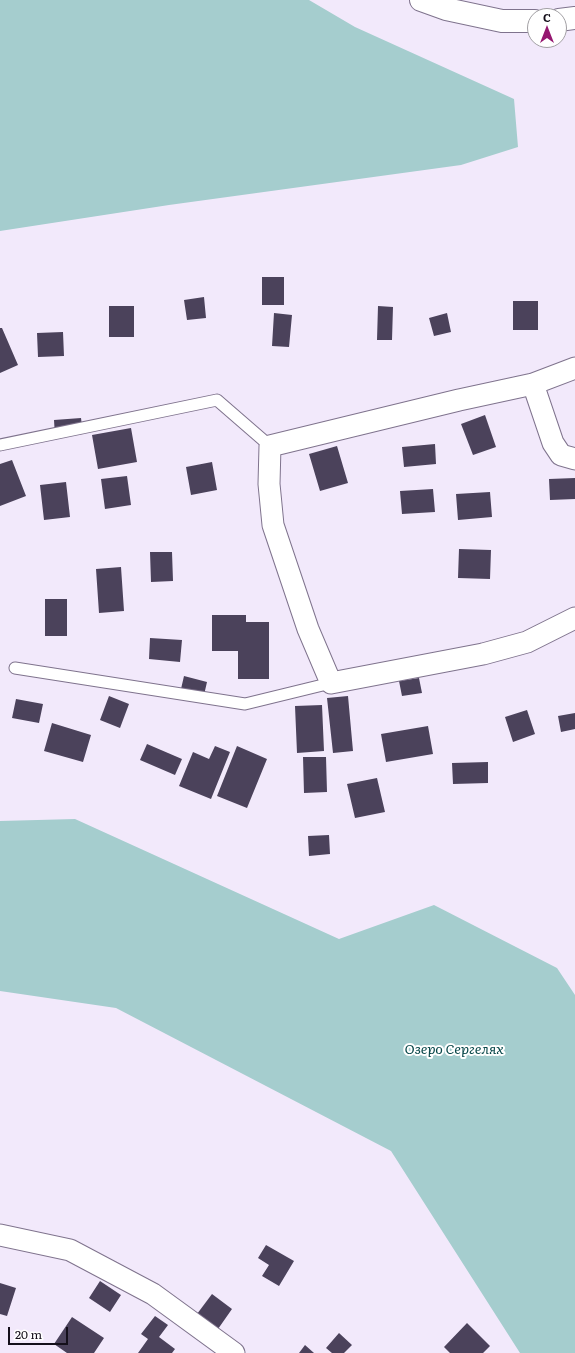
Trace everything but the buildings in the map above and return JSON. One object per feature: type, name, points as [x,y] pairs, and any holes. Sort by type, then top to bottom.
[{"type":"main road","points":[[420,0],[446,9],[502,21],[527,21]]},
{"type":"street","points":[[575,368],[533,384],[459,400],[270,446],[269,484],[273,525],[308,629],[331,683],[490,652],[527,642],[575,618]]},
{"type":"street","points":[[533,384],[553,443],[561,455],[575,459]]},
{"type":"street","points":[[0,1235],[70,1250],[154,1294],[234,1353]]},
{"type":"lane","points":[[0,445],[217,400],[270,446]]},
{"type":"lane","points":[[15,668],[245,704],[331,683]]},
{"type":"water","points":[[0,0],[309,0],[355,27],[514,99],[518,147],[461,165],[169,205],[0,231]]},
{"type":"water","name":"Озеро Сергелях","points":[[75,819],[339,939],[434,905],[557,968],[575,995],[575,1353],[520,1353],[391,1151],[116,1008],[0,991],[0,821]]}]
